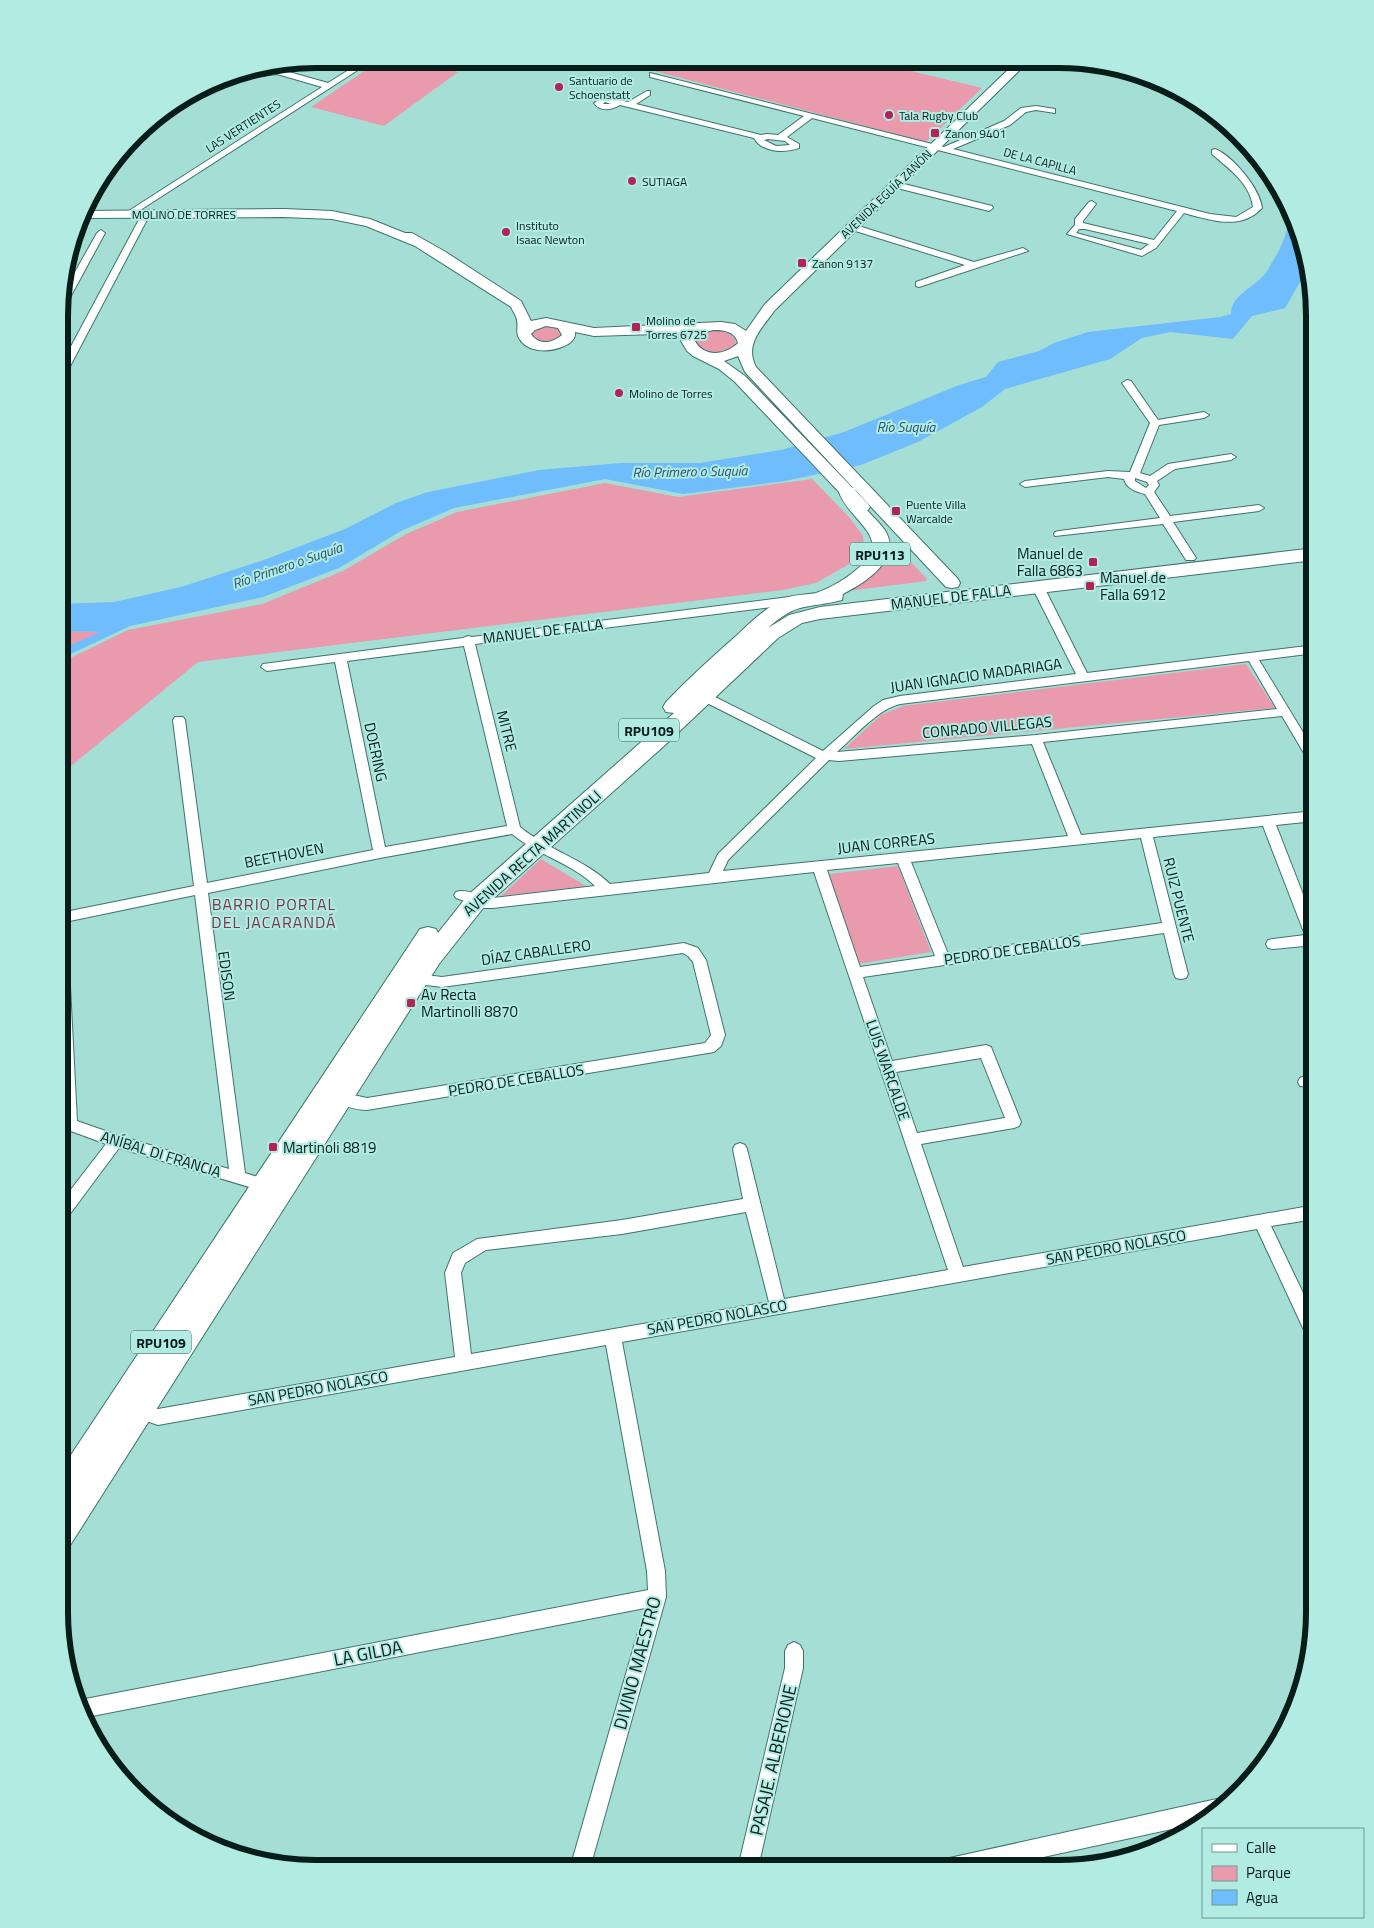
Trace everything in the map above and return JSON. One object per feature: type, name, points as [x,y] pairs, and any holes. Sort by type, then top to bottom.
[{"type":"main road","name":"AVENIDA EGUÍA ZANÓN","points":[[744,344],[770,307],[896,185],[940,147],[1016,68]]},
{"type":"main road","name":"MOLINO DE TORRES","points":[[89,215],[284,213],[332,215],[353,219],[419,243],[468,272],[516,304],[524,318],[524,334]]},
{"type":"main road","name":"MOLINO DE TORRES","points":[[468,272],[478,276],[530,310],[560,324],[579,330],[601,333],[708,327]]},
{"type":"main road","name":"AVENIDA EGUÍA ZANÓN","points":[[708,327],[740,322],[770,307]]},
{"type":"main road","points":[[524,334],[533,324],[545,322],[560,324],[567,328],[569,335],[563,342],[551,346]]},
{"type":"main road","points":[[699,353],[688,345],[688,338],[694,332],[708,327],[723,326],[736,330],[744,337],[744,344]]},
{"type":"main road","name":"RPU113","points":[[524,334],[527,341],[532,344],[551,346],[655,338],[677,342],[699,353],[734,374],[946,586]]},
{"type":"main road","name":"RPU113","points":[[699,353],[717,357],[730,355],[740,350],[744,344]]},
{"type":"main road","name":"RPU113","points":[[744,344],[745,359],[748,365],[789,410],[848,486],[850,502],[880,537],[882,548],[876,560],[858,577],[837,591],[816,598]]},
{"type":"main road","name":"MANUEL DE FALLA","points":[[768,616],[789,603],[816,598],[946,586],[1306,544]]},
{"type":"main road","name":"MANUEL DE FALLA","points":[[796,619],[820,613],[1306,555]]},
{"type":"main road","points":[[946,586],[1031,588]]},
{"type":"main road","name":"AVENIDA RECTA MARTINOLI","points":[[526,838],[704,697],[771,634],[796,619],[800,613],[820,606],[946,586]]},
{"type":"main road","name":"AVENIDA RECTA MARTINOLI","points":[[68,1520],[129,1408],[408,978],[446,937],[468,898],[526,838],[651,728],[682,699],[699,679],[768,616]]},
{"type":"main road","name":"AVENIDA RECTA MARTINOLI","points":[[68,1486],[129,1408]]},
{"type":"street","name":"LAS VERTIENTES","points":[[128,214],[357,68]]},
{"type":"street","points":[[283,70],[329,86]]},
{"type":"street","name":"DE LA CAPILLA","points":[[654,75],[1182,210],[1225,220],[1238,220],[1247,217],[1258,208],[1258,200],[1252,188],[1215,152]]},
{"type":"street","points":[[631,104],[647,93]]},
{"type":"street","points":[[616,102],[631,104],[759,137],[781,137],[792,141],[796,146],[790,149],[779,148],[764,144],[758,139],[759,137]]},
{"type":"street","points":[[940,147],[1007,123],[1024,110],[1036,108],[1052,111]]},
{"type":"street","points":[[781,137],[810,115]]},
{"type":"street","points":[[896,185],[989,208]]},
{"type":"street","points":[[1092,204],[1078,221],[1080,226],[1072,230],[1071,234],[1142,253],[1155,243],[1182,210]]},
{"type":"street","points":[[68,361],[146,214]]},
{"type":"street","points":[[852,227],[974,265]]},
{"type":"street","points":[[69,290],[101,233]]},
{"type":"street","points":[[920,284],[974,265],[1023,251]]},
{"type":"street","points":[[1127,383],[1155,423]]},
{"type":"street","points":[[1155,423],[1204,415]]},
{"type":"street","points":[[1155,423],[1130,482],[1149,492],[1190,558]]},
{"type":"street","points":[[1151,480],[1172,466],[1231,457]]},
{"type":"street","points":[[1025,484],[1108,474],[1132,475],[1151,480],[1154,485],[1149,492]]},
{"type":"street","points":[[1060,534],[1259,508]]},
{"type":"street","points":[[1031,588],[1083,677]]},
{"type":"street","name":"MANUEL DE FALLA","points":[[340,658],[468,640],[816,598]]},
{"type":"street","points":[[746,605],[761,610],[768,616]]},
{"type":"street","name":"MITRE","points":[[468,640],[526,838]]},
{"type":"street","name":"JUAN IGNACIO MADARIAGA","points":[[714,877],[723,857],[825,756],[887,703],[1306,650]]},
{"type":"street","points":[[1252,657],[1306,747]]},
{"type":"street","points":[[267,667],[340,658]]},
{"type":"street","name":"DOERING","points":[[340,658],[380,853]]},
{"type":"street","name":"CONRADO VILLEGAS","points":[[704,697],[825,756],[839,757],[1036,739],[1284,712]]},
{"type":"street","name":"EDISON","points":[[179,720],[199,888],[238,1177]]},
{"type":"street","points":[[1036,739],[1076,840]]},
{"type":"street","name":"JUAN CORREAS","points":[[468,898],[492,903],[714,877],[1306,817]]},
{"type":"street","points":[[1268,821],[1306,917]]},
{"type":"street","name":"RUIZ PUENTE","points":[[1146,833],[1181,974]]},
{"type":"street","points":[[526,838],[592,876],[606,889]]},
{"type":"street","name":"BEETHOVEN","points":[[68,916],[199,888],[380,853],[526,838]]},
{"type":"street","points":[[903,858],[943,960]]},
{"type":"street","name":"LUIS WARCALDE","points":[[819,866],[957,1274]]},
{"type":"street","name":"PEDRO DE CEBALLOS","points":[[855,973],[1170,927]]},
{"type":"street","points":[[1273,944],[1306,941]]},
{"type":"street","name":"DÍAZ CABALLERO","points":[[408,978],[442,982],[677,947],[684,948],[693,952],[699,960],[718,1035],[716,1042],[709,1048]]},
{"type":"street","name":"PEDRO DE CEBALLOS","points":[[333,1096],[367,1104],[709,1048]]},
{"type":"street","points":[[887,1068],[986,1051],[1014,1122],[911,1140]]},
{"type":"street","name":"ANÍBAL DI FRANCIA","points":[[68,1125],[272,1188]]},
{"type":"street","points":[[68,1205],[116,1141]]},
{"type":"street","points":[[740,1149],[778,1306]]},
{"type":"street","points":[[464,1362],[452,1273],[459,1258],[470,1250],[483,1244],[622,1227],[752,1204]]},
{"type":"street","name":"SAN PEDRO NOLASCO","points":[[129,1408],[158,1417],[1306,1214]]},
{"type":"street","points":[[1261,1222],[1306,1317]]},
{"type":"street","name":"DIVINO MAESTRO","points":[[582,1860],[657,1597],[656,1572],[613,1336]]},
{"type":"street","name":"LA GILDA","points":[[86,1709],[657,1597]]},
{"type":"street","name":"PASAJE. ALBERIONE","points":[[750,1860],[794,1668],[794,1651]]},
{"type":"street","points":[[986,1860],[1207,1811]]},
{"type":"green space","points":[[369,68],[441,68],[458,72],[384,126],[311,107]]},
{"type":"green space","name":"Tala Rugby Club","points":[[643,68],[898,68],[982,88],[926,142]]},
{"type":"green space","points":[[542,326],[556,327],[561,332],[560,337],[546,342],[532,337],[532,332]]},
{"type":"green space","points":[[715,330],[727,332],[736,340],[734,347],[719,352],[708,352],[695,343],[695,339],[702,333]]},
{"type":"green space","points":[[812,479],[850,518],[863,536],[864,548],[853,562],[816,583],[783,590],[198,662],[68,768],[68,659],[128,630],[262,604],[343,571],[406,534],[457,512],[605,483],[678,497]]},
{"type":"green space","points":[[891,541],[927,579],[926,581],[848,591],[882,564],[890,550]]},
{"type":"green space","points":[[68,631],[101,632],[68,646]]},
{"type":"green space","points":[[1246,664],[1275,708],[844,749],[881,715],[903,706]]},
{"type":"green space","points":[[541,859],[586,886],[501,896]]},
{"type":"green space","points":[[898,866],[931,952],[858,964],[829,874]]},
{"type":"water","name":"Río Suquía","points":[[1289,225],[1298,251],[1303,277],[1285,308],[1252,316],[1233,339],[1170,332],[1142,338],[1110,359],[1005,389],[982,407],[918,442],[861,465],[785,481],[683,494],[605,479],[454,508],[401,531],[339,568],[263,597],[130,626],[68,655],[68,646],[100,632],[68,631],[68,604],[114,602],[181,587],[264,560],[345,529],[396,503],[428,492],[539,470],[621,463],[700,463],[781,450],[844,432],[959,385],[986,377],[998,362],[1039,351],[1054,343],[1088,332],[1220,317],[1231,314],[1234,302],[1242,293],[1258,281],[1268,269],[1278,252]]},
{"type":"place","name":"Santuario de Schoenstatt","points":[[559,87]]},
{"type":"place","name":"Tala Rugby Club","points":[[889,115]]},
{"type":"place","name":"Zanon 9401","points":[[935,133]]},
{"type":"place","name":"SUTIAGA","points":[[632,181]]},
{"type":"place","name":"Instituto Isaac Newton","points":[[506,232]]},
{"type":"place","name":"Zanon 9137","points":[[802,263]]},
{"type":"place","name":"Molino de Torres 6725","points":[[636,327]]},
{"type":"place","name":"Molino de Torres","points":[[619,393]]},
{"type":"place","name":"Puente Villa Warcalde","points":[[896,511]]},
{"type":"place","name":"Manuel de Falla 6863","points":[[1093,562]]},
{"type":"place","name":"Manuel de Falla 6912","points":[[1090,586]]},
{"type":"place","name":"Av Recta Martinolli 8870","points":[[411,1003]]},
{"type":"place","name":"Martinoli 8819","points":[[273,1147]]},
{"type":"district","name":"BARRIO PORTAL DEL JACARANDÁ","points":[[274,913]]},
{"type":"water label","name":"Río Primero o Suquía","points":[[690,471]]},
{"type":"water label","name":"Río Primero o Suquía","points":[[287,565]]}]
